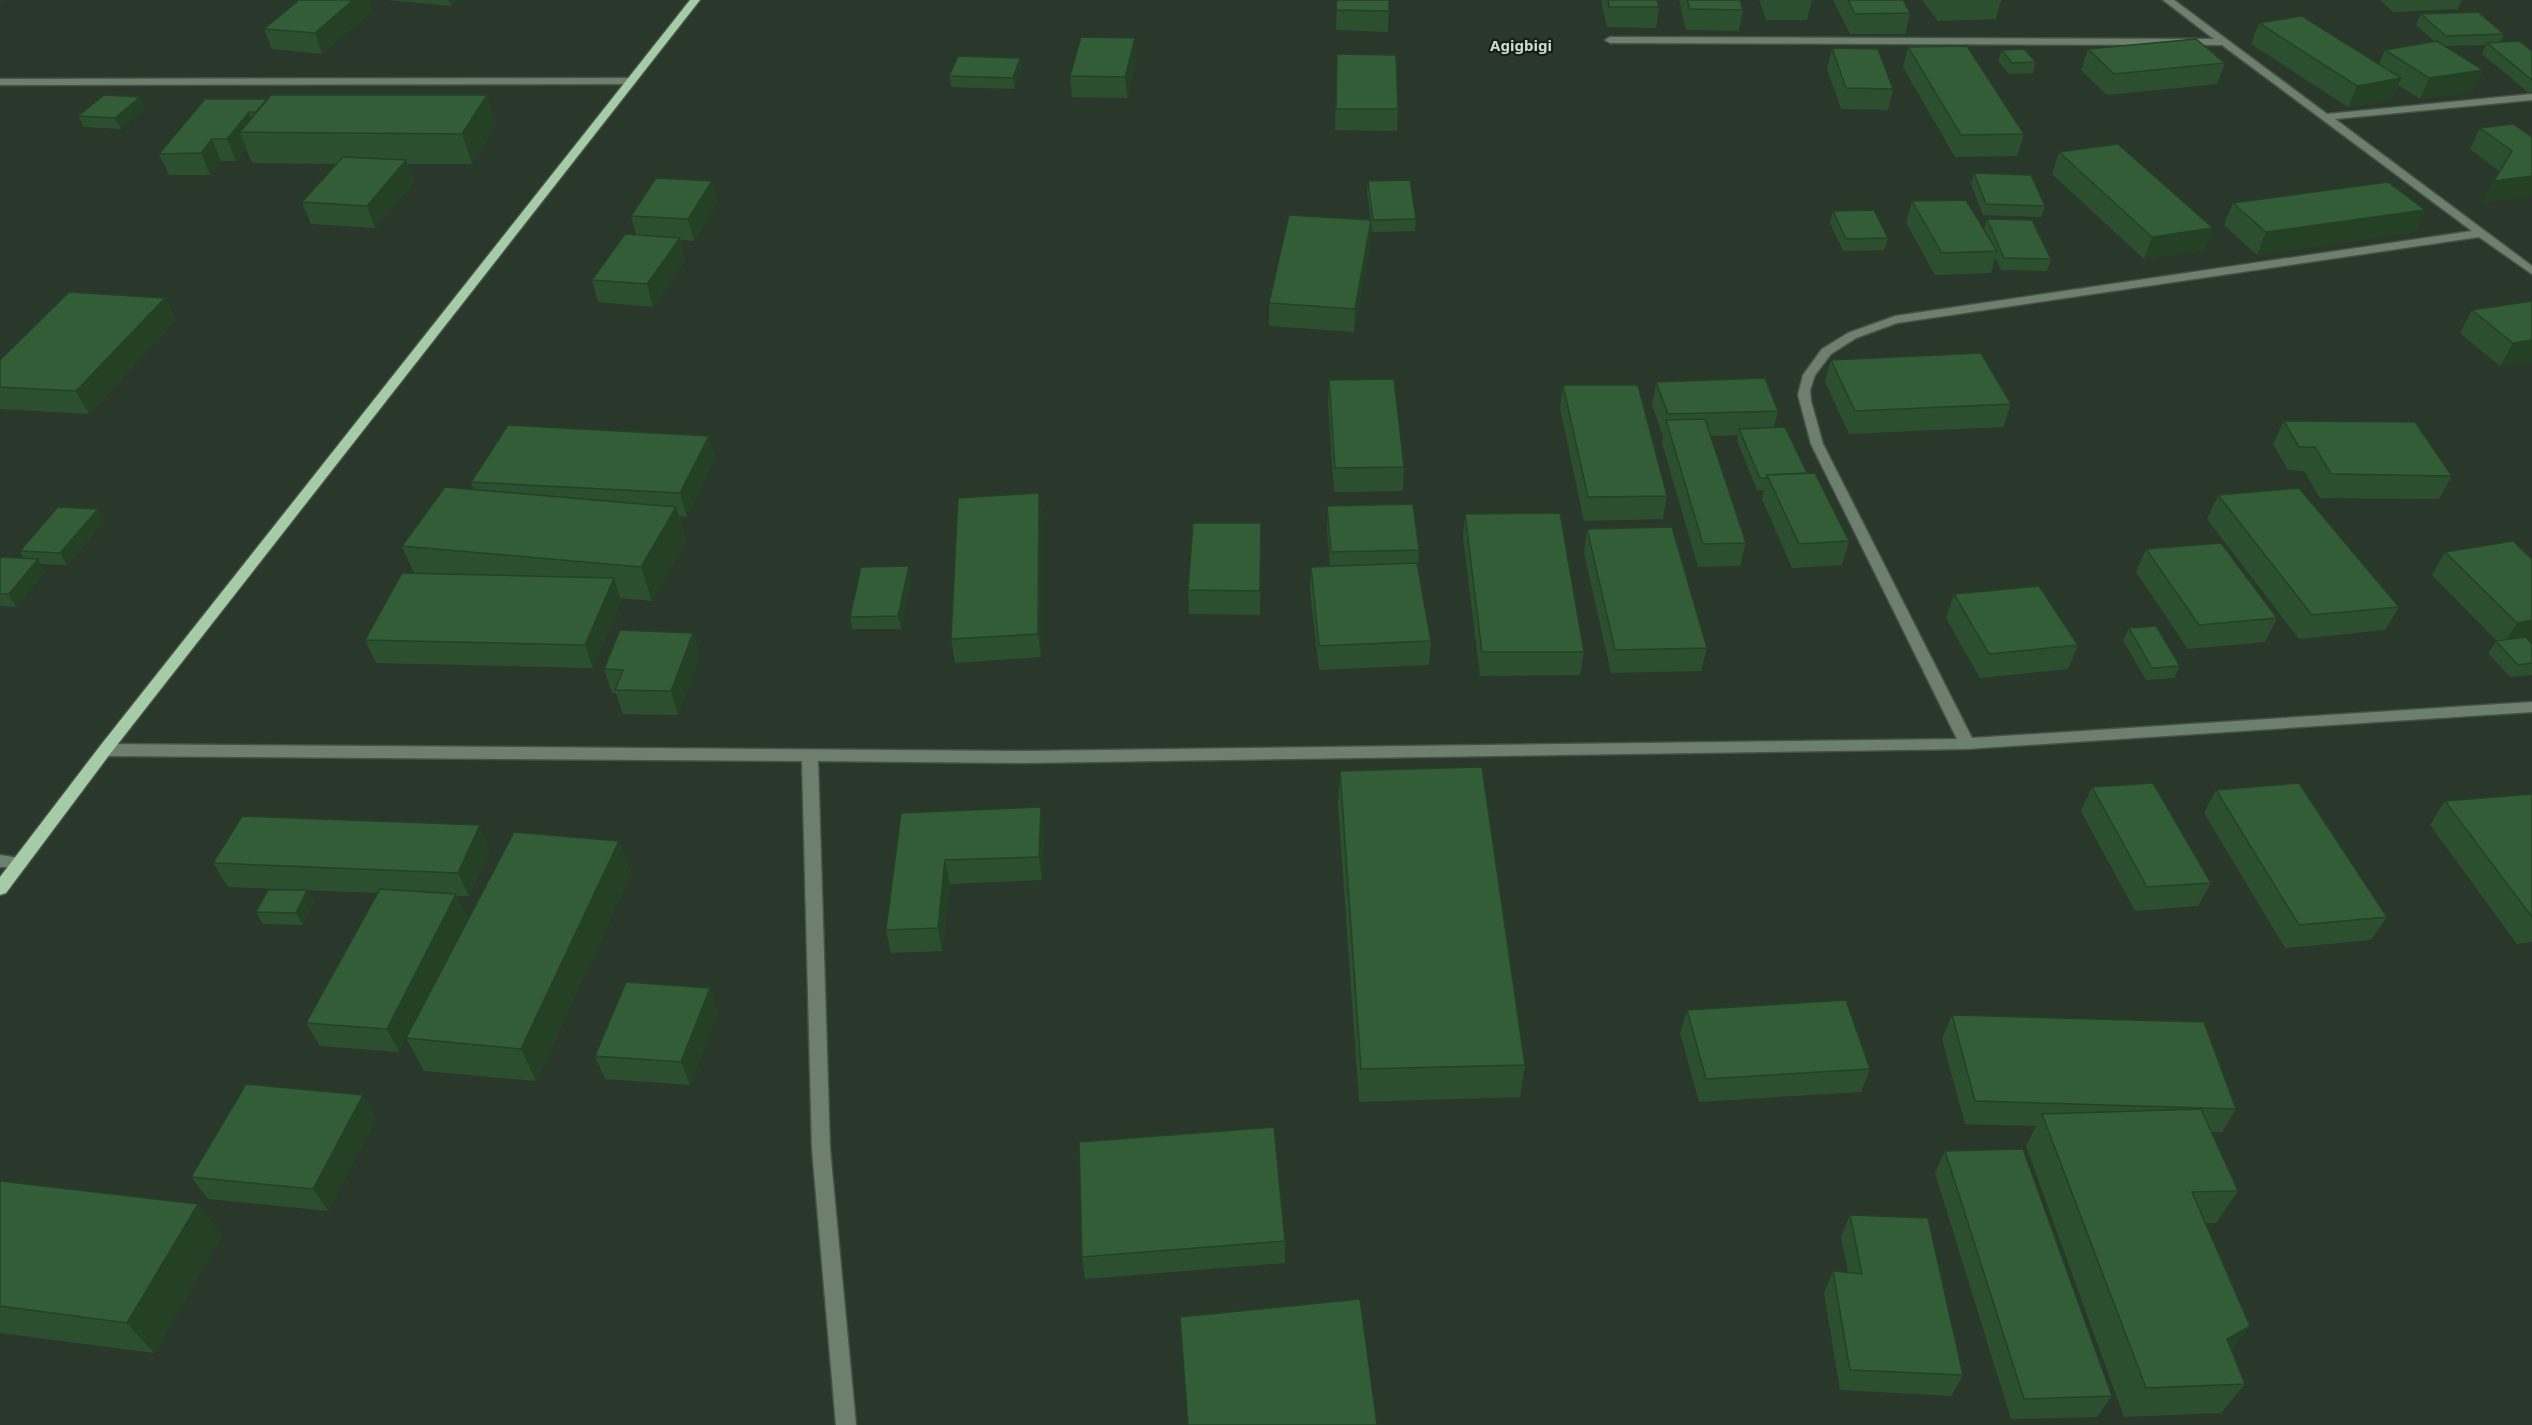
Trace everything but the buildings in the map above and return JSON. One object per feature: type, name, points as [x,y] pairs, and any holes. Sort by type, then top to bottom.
[{"type":"main road","points":[[0,889],[105,750],[695,0]]},
{"type":"street","points":[[2168,0],[2484,233],[2532,271]]},
{"type":"street","points":[[1610,40],[2226,42]]},
{"type":"street","points":[[0,82],[631,81]]},
{"type":"street","points":[[2327,117],[2532,97]]},
{"type":"street","points":[[1967,744],[1817,444],[1804,391],[1814,365],[1836,343],[1859,331],[1895,320],[2484,233]]},
{"type":"street","points":[[105,750],[1026,757],[1967,744],[2532,707]]},
{"type":"street","points":[[810,756],[821,1149],[846,1425]]},
{"type":"street","points":[[0,861],[20,863]]},
{"type":"district","name":"Agigbigi","points":[[1521,46]]}]
